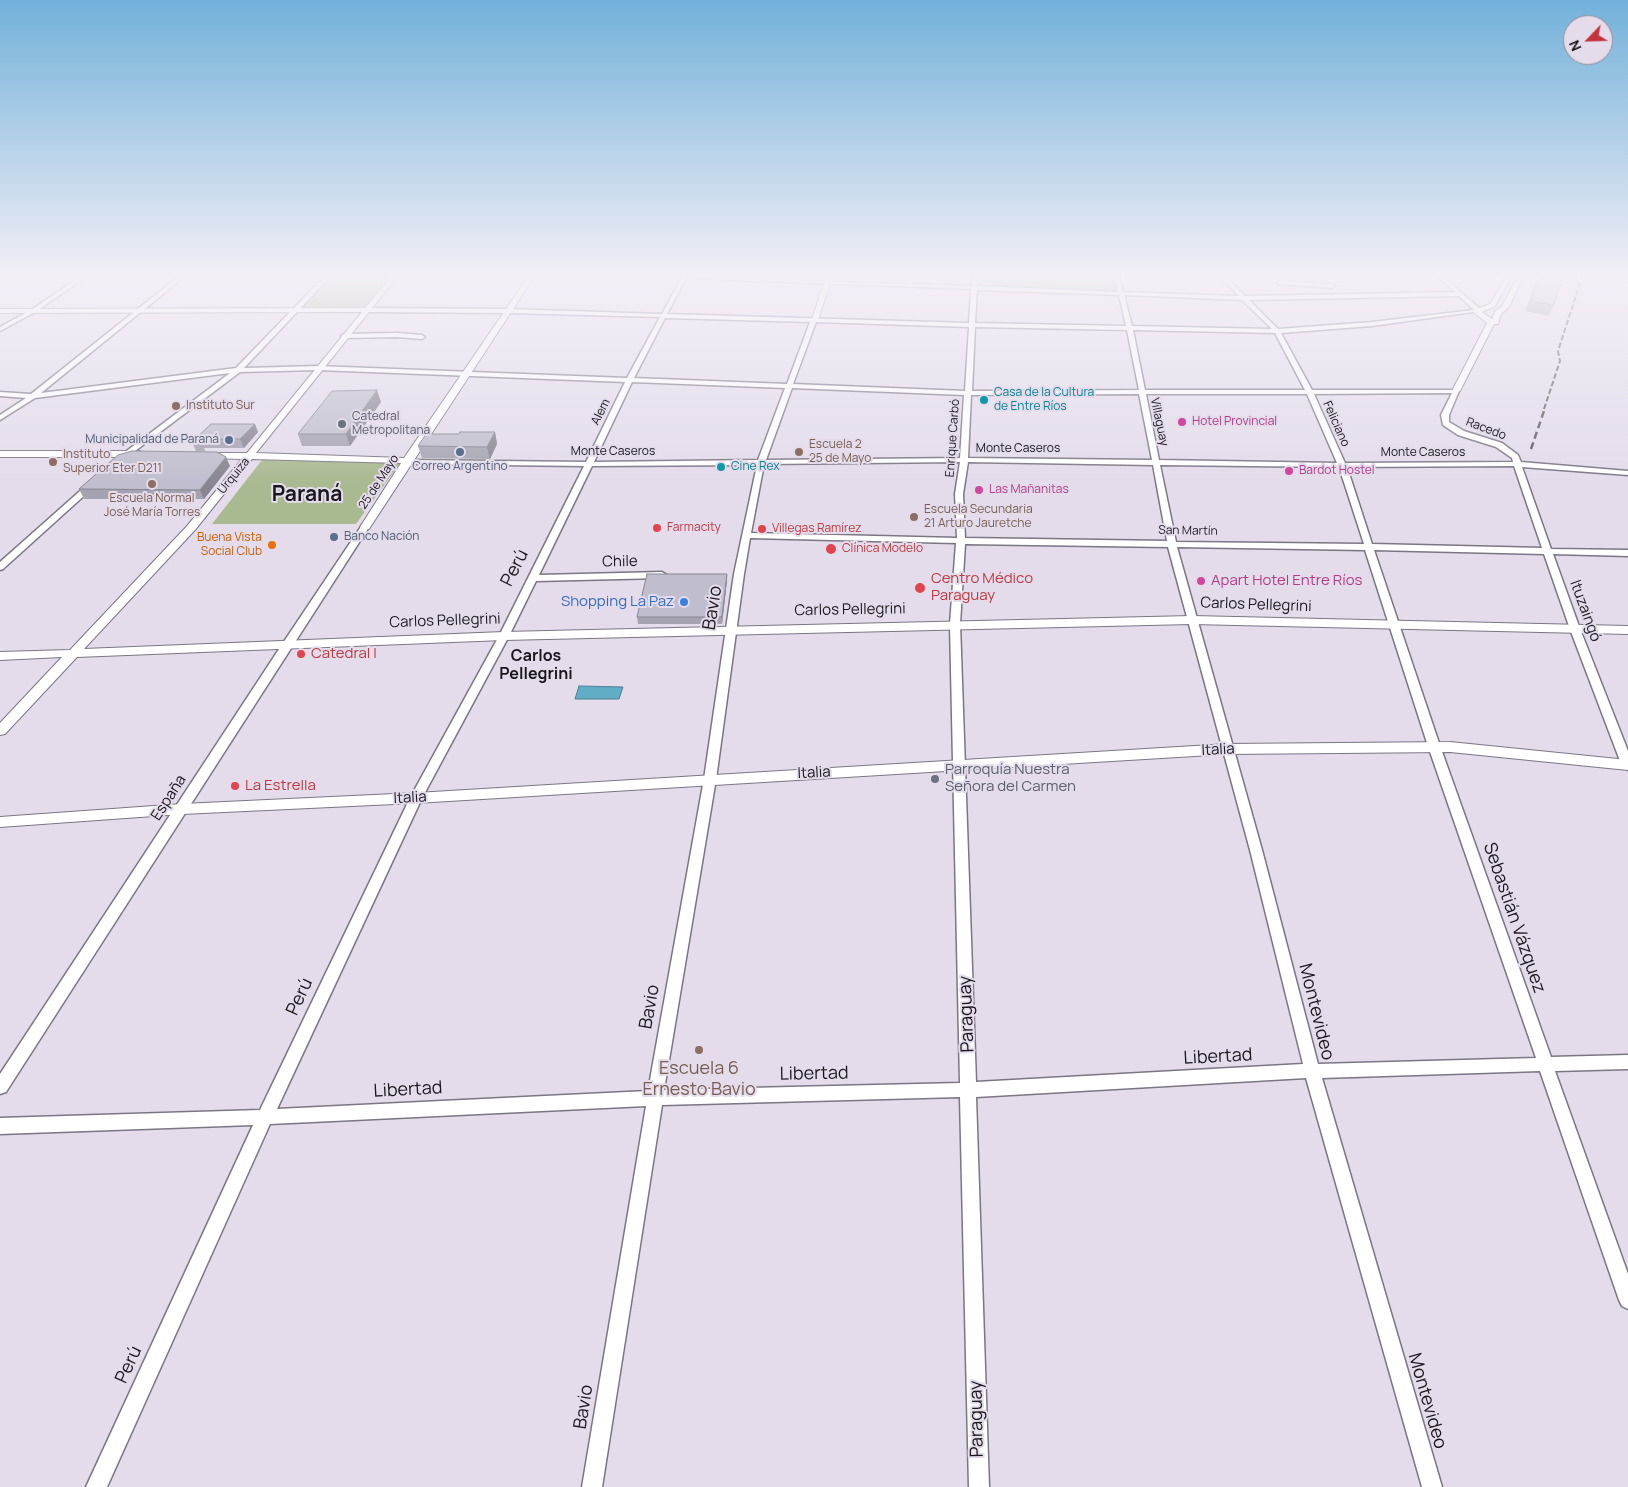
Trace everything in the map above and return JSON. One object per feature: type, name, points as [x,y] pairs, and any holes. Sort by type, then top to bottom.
[{"type":"street","points":[[0,418],[33,396],[95,346]]},
{"type":"street","points":[[112,468],[126,454],[238,370],[262,346]]},
{"type":"street","name":"Urquiza","points":[[0,730],[191,528],[251,456],[336,346]]},
{"type":"street","name":"25 de Mayo","points":[[365,527],[403,461],[482,346]]},
{"type":"street","name":"Alem","points":[[556,532],[630,379],[648,346]]},
{"type":"street","name":"Bavio","points":[[592,1487],[655,1098],[710,779],[730,630],[734,574],[748,535],[761,462],[804,346]]},
{"type":"street","name":"Enrique Carbó","points":[[961,541],[960,494],[964,460],[970,346]]},
{"type":"street","name":"Villaguay","points":[[1133,346],[1172,544]]},
{"type":"street","name":"Feliciano","points":[[1285,346],[1309,391],[1342,465],[1368,547]]},
{"type":"street","points":[[0,394],[33,396],[238,370],[318,368],[968,393],[1456,391],[1480,346]]},
{"type":"street","name":"Racedo","points":[[1456,391],[1444,415],[1446,423],[1461,433],[1499,445],[1510,451],[1518,464]]},
{"type":"street","points":[[0,454],[155,455]]},
{"type":"street","points":[[193,455],[403,461]]},
{"type":"street","name":"Monte Caseros","points":[[403,461],[588,464],[964,460],[1342,465],[1518,464],[1628,474]]},
{"type":"street","name":"Ituzaingó","points":[[1518,464],[1575,629],[1628,765]]},
{"type":"street","points":[[0,567],[97,481]]},
{"type":"street","name":"España","points":[[0,1087],[365,527]]},
{"type":"street","name":"Perú","points":[[96,1487],[265,1116],[416,798],[504,636],[556,532]]},
{"type":"street","name":"San Martín","points":[[748,535],[961,541],[1628,553]]},
{"type":"street","name":"Paraguay","points":[[961,541],[954,624],[979,1487]]},
{"type":"street","name":"Montevideo","points":[[1172,544],[1259,860],[1312,1072],[1432,1487]]},
{"type":"street","name":"Sebastián Vázquez","points":[[1368,547],[1434,746],[1628,1300]]},
{"type":"street","name":"Chile","points":[[532,578],[675,575]]},
{"type":"street","name":"Carlos Pellegrini","points":[[73,652],[504,636],[954,624],[1192,620],[1628,630]]},
{"type":"street","points":[[0,656],[73,652]]},
{"type":"street","name":"Italia","points":[[0,822],[182,809],[416,798],[1228,749],[1434,746],[1628,765]]},
{"type":"street","name":"Libertad","points":[[0,1126],[655,1098],[969,1090],[1312,1072],[1628,1062]]},
{"type":"green space","points":[[262,460],[400,463],[356,524],[212,524]]},
{"type":"water","points":[[579,686],[623,687],[619,699],[575,699]]},
{"type":"building","points":[[377,390],[346,434],[298,434],[332,391]]},
{"type":"building","points":[[211,424],[255,424],[240,439],[197,439],[201,442],[192,442]]},
{"type":"building","points":[[460,432],[495,432],[487,447],[418,446],[426,434],[459,434]]},
{"type":"building","points":[[132,451],[217,452],[226,457],[200,490],[79,489],[118,455]]},
{"type":"building","name":"Shopping La Paz","points":[[647,574],[727,574],[722,617],[637,617]]},
{"type":"railway","points":[[1544,409],[1560,361],[1558,351],[1559,346]]},
{"type":"railway","points":[[1531,449],[1545,408]]},
{"type":"place","name":"Casa de la Cultura de Entre Ríos","points":[[984,400]]},
{"type":"place","name":"Instituto Sur","points":[[176,406]]},
{"type":"place","name":"Hotel Provincial","points":[[1182,422]]},
{"type":"place","name":"Catedral Metropolitana","points":[[342,424]]},
{"type":"place","name":"Municipalidad de Paraná","points":[[229,440]]},
{"type":"place","name":"Correo Argentino","points":[[460,452]]},
{"type":"place","name":"Escuela 2 25 de Mayo","points":[[799,452]]},
{"type":"place","name":"Instituto Superior Eter D211","points":[[53,462]]},
{"type":"place","name":"Cine Rex","points":[[721,467]]},
{"type":"place","name":"Bardot Hostel","points":[[1289,471]]},
{"type":"place","name":"Escuela Normal José María Torres","points":[[152,484]]},
{"type":"place","name":"Las Mañanitas","points":[[979,490]]},
{"type":"place","name":"Escuela Secundaria 21 Arturo Jauretche","points":[[914,517]]},
{"type":"place","name":"Farmacity","points":[[657,528]]},
{"type":"place","name":"Villegas Ramírez","points":[[762,529]]},
{"type":"place","name":"Banco Nación","points":[[334,537]]},
{"type":"place","name":"Buena Vista Social Club","points":[[272,545]]},
{"type":"place","name":"Clínica Modelo","points":[[831,549]]},
{"type":"place","name":"Apart Hotel Entre Ríos","points":[[1201,581]]},
{"type":"place","name":"Centro Médico Paraguay","points":[[920,588]]},
{"type":"place","name":"Shopping La Paz","points":[[684,602]]},
{"type":"place","name":"Catedral I","points":[[301,654]]},
{"type":"place","name":"Parroquía Nuestra Señora del Carmen","points":[[935,779]]},
{"type":"place","name":"La Estrella","points":[[235,786]]},
{"type":"place","name":"Escuela 6 Ernesto Bavio","points":[[699,1050]]},
{"type":"district","name":"Paraná","points":[[307,495]]},
{"type":"district","name":"Carlos Pellegrini","points":[[536,666]]}]
